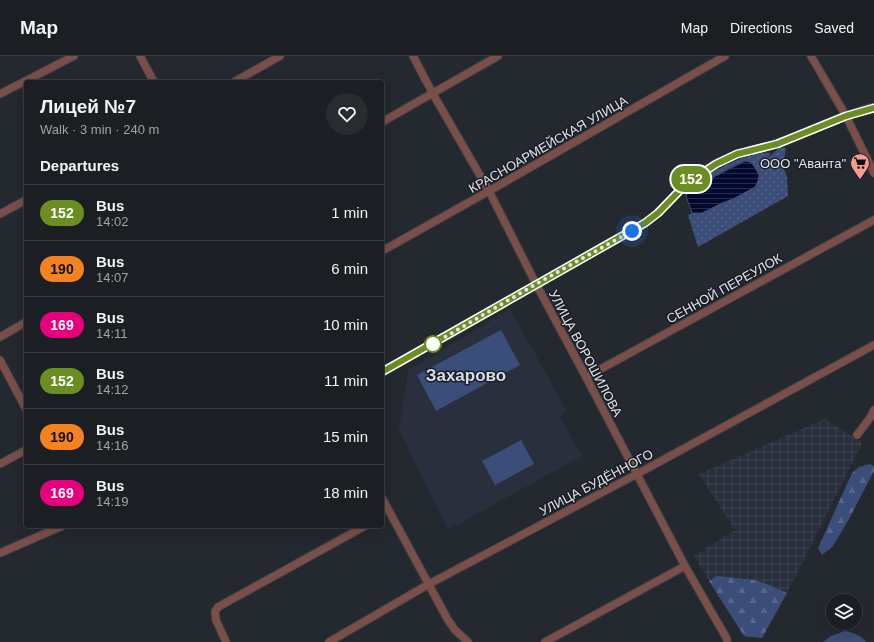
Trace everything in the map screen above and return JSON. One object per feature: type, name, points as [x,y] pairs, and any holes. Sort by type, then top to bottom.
[{"type":"street","points":[[27,80],[74,56]]},
{"type":"street","points":[[140,56],[153,80]]},
{"type":"street","points":[[238,80],[280,56]]},
{"type":"street","name":"УЛИЦА ВОРОШИЛОВА","points":[[413,56],[433,94],[489,191],[536,284],[727,641]]},
{"type":"street","points":[[384,121],[498,56]]},
{"type":"street","name":"КРАСНОАРМЕЙСКАЯ УЛИЦА","points":[[384,250],[725,56]]},
{"type":"street","points":[[812,56],[846,116],[874,173]]},
{"type":"street","points":[[0,94],[24,82]]},
{"type":"street","points":[[384,371],[652,218],[686,184],[716,164],[737,154],[764,148],[846,116],[874,108]]},
{"type":"street","points":[[0,214],[24,201]]},
{"type":"street","name":"СЕННОЙ ПЕРЕУЛОК","points":[[586,377],[874,220]]},
{"type":"street","points":[[0,337],[24,323]]},
{"type":"street","name":"УЛИЦА БУДЁННОГО","points":[[329,642],[429,584],[637,474],[874,345]]},
{"type":"street","points":[[0,360],[24,405]]},
{"type":"street","points":[[857,435],[874,410]]},
{"type":"street","points":[[0,464],[24,451]]},
{"type":"street","points":[[384,502],[448,620],[455,630],[468,642]]},
{"type":"street","points":[[384,515],[390,512]]},
{"type":"street","points":[[0,553],[57,528]]},
{"type":"street","points":[[226,642],[216,620],[215,612],[218,607],[361,528]]},
{"type":"street","points":[[545,642],[686,566]]},
{"type":"shaded area","points":[[745,161],[750,162],[754,166],[759,175],[755,187],[702,213],[692,213],[686,196],[689,192],[700,184]]},
{"type":"shaded area","points":[[510,309],[567,411],[560,416],[582,456],[448,530],[399,430],[408,370]]},
{"type":"shaded area","points":[[825,419],[862,443],[790,587],[762,638],[744,636],[694,556],[735,530],[699,474]]},
{"type":"green space","points":[[780,147],[786,148],[783,166],[787,177],[788,196],[698,247],[688,215],[692,213],[702,213],[733,199],[755,187],[758,181],[739,163],[700,184],[699,180],[742,158],[761,153],[770,153],[769,157],[764,160],[763,163]]},
{"type":"green space","points":[[501,330],[520,365],[436,411],[417,375]]},
{"type":"green space","points":[[521,440],[534,464],[495,485],[482,461]]},
{"type":"green space","points":[[870,464],[874,466],[874,471],[849,519],[833,546],[822,555],[818,548],[852,473],[859,467]]},
{"type":"green space","points":[[717,576],[755,580],[787,593],[762,638],[744,636],[709,581]]},
{"type":"green space","points":[[845,631],[857,635],[866,642],[823,642],[831,636]]},
{"type":"bus line","name":"152","points":[[384,371],[645,223],[658,213],[678,191],[704,170],[737,154],[777,144],[856,112],[874,108]]},
{"type":"place","name":"ООО \"Аванта\"","points":[[860,180]]},
{"type":"district","name":"Захарово","points":[[466,375]]},
{"type":"route","points":[[433,344],[536,284],[632,231]]}]
